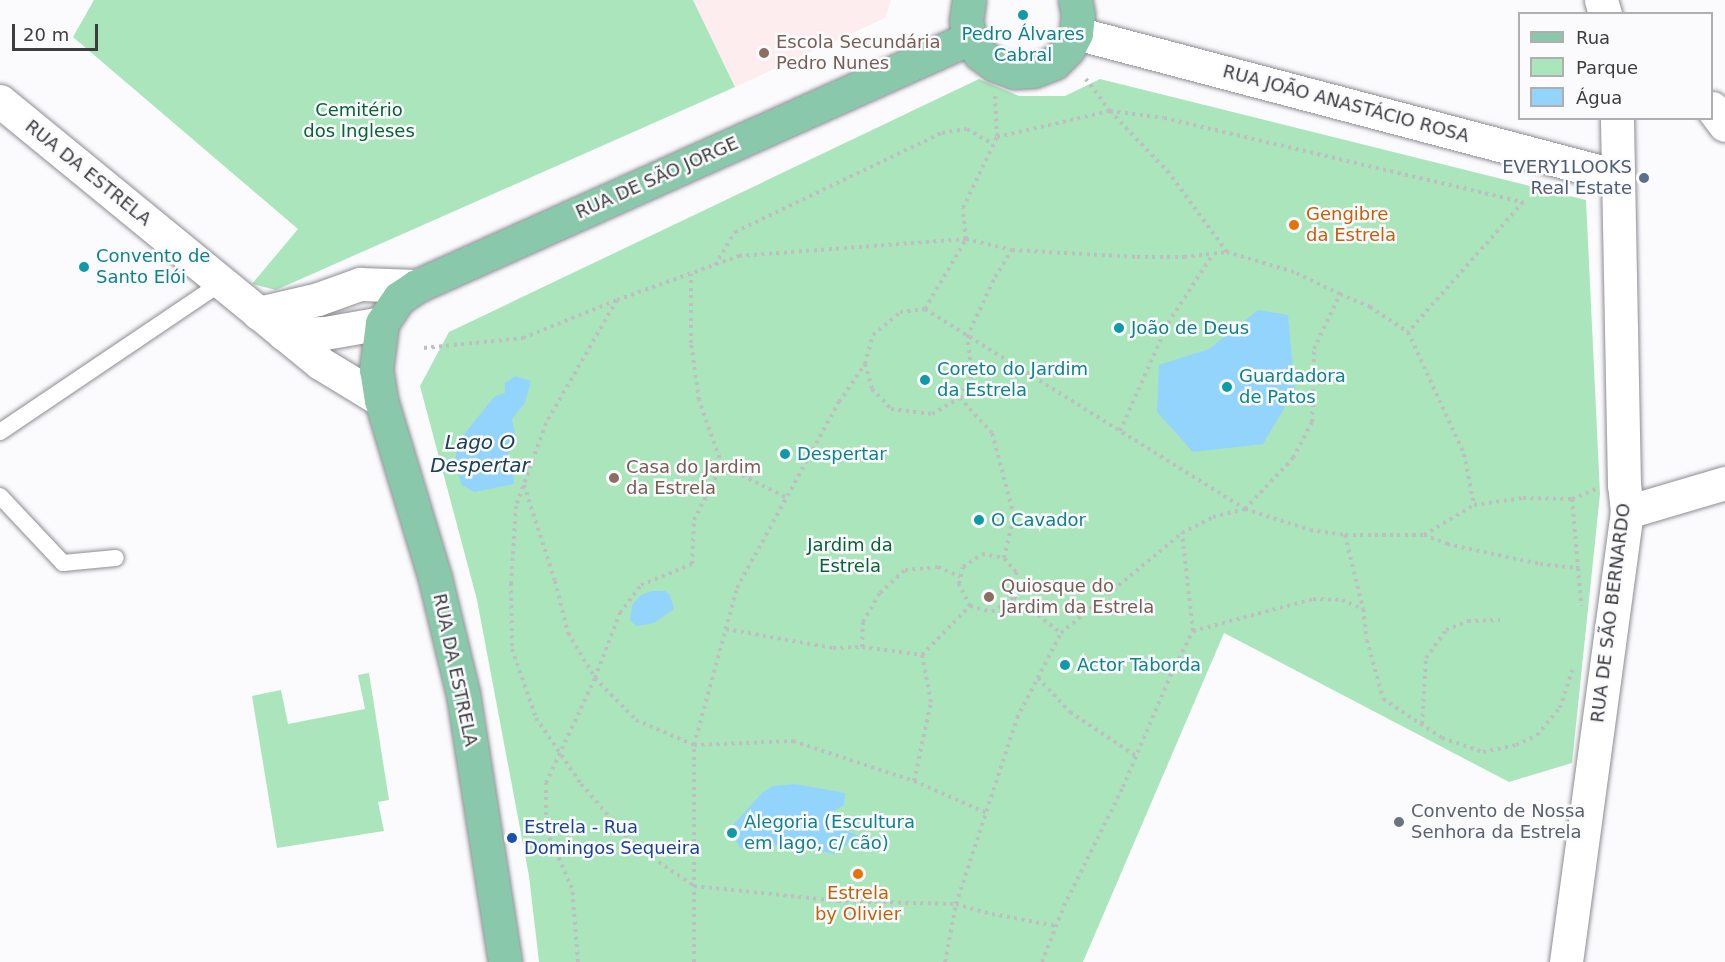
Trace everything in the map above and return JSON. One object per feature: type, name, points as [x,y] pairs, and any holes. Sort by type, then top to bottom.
[{"type":"main road","points":[[969,0],[966,21],[970,38],[980,54],[995,65],[1014,72],[1034,71],[1054,63],[1068,49],[1076,33],[1078,15],[1075,0]]},
{"type":"main road","name":"RUA DE SÃO JORGE","points":[[379,337],[399,298],[417,286],[970,38]]},
{"type":"main road","name":"RUA DA ESTRELA","points":[[379,337],[376,370],[381,400],[435,578],[464,694],[501,956]]},
{"type":"street","name":"RUA JOÃO ANASTÁCIO ROSA","points":[[1076,33],[1617,176]]},
{"type":"street","name":"RUA DA ESTRELA","points":[[0,101],[320,363],[381,400]]},
{"type":"street","points":[[1713,109],[1725,125]]},
{"type":"street","name":"RUA DE SÃO BERNARDO","points":[[1566,962],[1627,512],[1624,485],[1617,120]]},
{"type":"street","points":[[258,313],[318,299],[360,284],[417,286]]},
{"type":"street","points":[[284,334],[325,333],[379,337]]},
{"type":"street","points":[[1627,512],[1725,483]]},
{"type":"lane","points":[[0,432],[222,282]]},
{"type":"lane","points":[[0,496],[63,563],[116,558]]},
{"type":"path","points":[[1086,80],[1110,111],[1169,173],[1227,252]]},
{"type":"path","points":[[925,309],[966,239],[963,208],[997,137],[995,89]]},
{"type":"path","points":[[997,137],[1110,111],[1164,118],[1523,202],[1408,332]]},
{"type":"path","points":[[714,265],[735,232],[942,134],[967,129],[993,144]]},
{"type":"path","points":[[424,348],[523,339],[617,300],[739,256],[966,239],[1012,250],[1137,257],[1184,257],[1227,252],[1294,272],[1370,307],[1408,332],[1464,454],[1474,505]]},
{"type":"path","points":[[865,364],[872,389],[891,409],[932,414],[960,398],[972,375],[967,336],[995,277],[1012,250]]},
{"type":"path","points":[[1120,431],[1168,323],[1213,254]]},
{"type":"path","points":[[691,273],[691,343],[699,400],[722,465],[787,498]]},
{"type":"path","points":[[945,962],[956,904],[1017,718],[1061,633],[1182,532],[1214,517],[1245,509],[1293,458],[1312,422],[1314,349],[1340,294]]},
{"type":"path","points":[[617,300],[546,423],[516,506],[511,583],[512,649],[536,718],[581,784],[634,845],[694,886],[838,901],[956,904],[992,914],[1057,926]]},
{"type":"path","points":[[694,962],[694,745],[737,588],[839,402],[865,364],[873,334],[900,312],[925,309],[1245,509],[1310,530],[1345,535],[1424,535],[1447,544],[1540,564],[1578,568]]},
{"type":"path","points":[[960,398],[992,433],[1014,516],[1004,558]]},
{"type":"path","points":[[578,962],[572,888],[546,830],[546,783],[595,678],[620,613],[640,585],[692,564],[694,520],[722,465]]},
{"type":"path","points":[[524,485],[568,633],[595,678],[636,720],[694,745],[793,741],[914,781],[987,813]]},
{"type":"path","points":[[1424,535],[1474,505],[1523,498],[1572,499],[1599,488]]},
{"type":"path","points":[[1572,499],[1582,588],[1581,611]]},
{"type":"path","points":[[1042,962],[1172,672],[1193,631],[1182,532]]},
{"type":"path","points":[[1345,535],[1363,609],[1367,640],[1383,699],[1442,738],[1483,752],[1516,745],[1538,735],[1560,708],[1574,664]]},
{"type":"path","points":[[982,554],[1004,558],[1016,572],[1014,597],[992,612],[970,606],[959,584],[963,567],[982,554]]},
{"type":"path","points":[[862,647],[863,622],[880,593],[905,570],[938,567],[960,578]]},
{"type":"path","points":[[1014,597],[1061,633]]},
{"type":"path","points":[[1193,631],[1313,599],[1342,600],[1363,609]]},
{"type":"path","points":[[922,655],[970,606]]},
{"type":"path","points":[[1422,725],[1426,658],[1446,630],[1468,621],[1500,620]]},
{"type":"path","points":[[726,629],[833,648],[862,647],[922,655]]},
{"type":"path","points":[[914,781],[931,702],[922,655]]},
{"type":"path","points":[[1038,678],[1070,712],[1136,756]]},
{"type":"shaded area","name":"Escola Secundária Pedro Nunes","points":[[693,0],[891,0],[885,18],[735,87]]},
{"type":"green space","name":"Cemitério dos Ingleses","points":[[94,0],[693,0],[735,87],[276,290],[252,284],[298,229],[73,37]]},
{"type":"green space","name":"Jardim da Estrela","points":[[979,79],[1019,96],[1065,96],[1100,79],[1586,200],[1600,494],[1572,763],[1509,782],[1224,633],[1083,962],[539,962],[529,876],[477,600],[420,386],[449,332]]},
{"type":"green space","points":[[369,673],[389,800],[378,802],[384,831],[277,848],[252,696],[281,690],[288,724],[365,709],[358,675]]},
{"type":"water","points":[[1258,310],[1288,315],[1295,390],[1263,444],[1193,452],[1157,412],[1159,365],[1209,349]]},
{"type":"water","name":"Lago O Despertar","points":[[515,376],[531,381],[525,403],[512,419],[517,443],[503,461],[513,472],[514,484],[474,492],[462,485],[455,466],[457,443],[495,396],[505,393],[505,383]]},
{"type":"water","points":[[652,591],[665,591],[670,595],[674,609],[654,623],[636,626],[630,620],[632,605],[641,595]]},
{"type":"water","points":[[795,784],[845,793],[844,805],[830,813],[829,823],[859,836],[834,854],[789,844],[741,848],[734,838],[733,825],[763,792],[773,786]]},
{"type":"place","name":"Pedro Álvares Cabral","points":[[1023,15]]},
{"type":"place","name":"Escola Secundária Pedro Nunes","points":[[764,53]]},
{"type":"place","name":"EVERY1LOOKS Real Estate","points":[[1644,178]]},
{"type":"place","name":"Gengibre da Estrela","points":[[1294,225]]},
{"type":"place","name":"Convento de Santo Elói","points":[[84,267]]},
{"type":"place","name":"João de Deus","points":[[1119,328]]},
{"type":"place","name":"Coreto do Jardim da Estrela","points":[[925,380]]},
{"type":"place","name":"Guardadora de Patos","points":[[1227,387]]},
{"type":"place","name":"Despertar","points":[[785,454]]},
{"type":"place","name":"Casa do Jardim da Estrela","points":[[614,478]]},
{"type":"place","name":"O Cavador","points":[[979,520]]},
{"type":"place","name":"Quiosque do Jardim da Estrela","points":[[989,597]]},
{"type":"place","name":"Actor Taborda","points":[[1065,665]]},
{"type":"place","name":"Convento de Nossa Senhora da Estrela","points":[[1399,822]]},
{"type":"place","name":"Alegoria (Escultura em lago, c/ cão)","points":[[732,833]]},
{"type":"place","name":"Estrela - Rua Domingos Sequeira","points":[[512,838]]},
{"type":"place","name":"Estrela by Olivier","points":[[858,874]]}]
